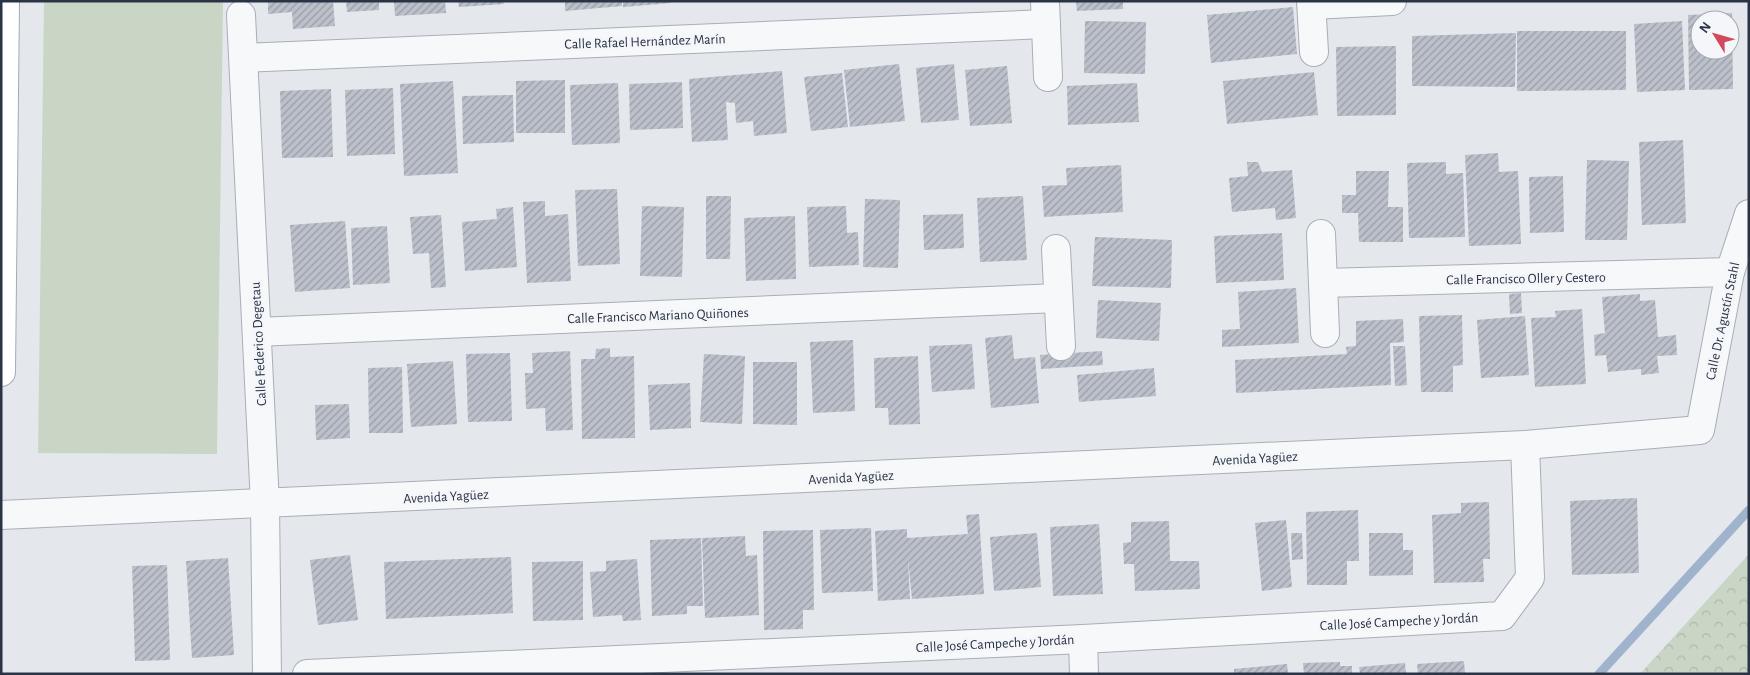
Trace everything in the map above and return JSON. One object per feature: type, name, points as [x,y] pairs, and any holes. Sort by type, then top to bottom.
[{"type":"main road","points":[[1,372],[5,1]]},
{"type":"street","points":[[1314,52],[1311,3],[1392,1]]},
{"type":"street","points":[[1045,13],[1048,77]]},
{"type":"street","name":"Calle Rafael Hernández Marín","points":[[244,58],[1045,13]]},
{"type":"street","name":"Calle Federico Degetau","points":[[241,15],[265,504],[267,674]]},
{"type":"street","name":"Calle Dr. Agustín Stahl","points":[[1700,430],[1730,272],[1749,214]]},
{"type":"street","points":[[1321,234],[1325,333]]},
{"type":"street","points":[[1056,249],[1061,346]]},
{"type":"street","name":"Calle Francisco Oller y Cestero","points":[[1322,283],[1730,272]]},
{"type":"street","name":"Calle Francisco Mariano Quiñones","points":[[257,332],[1058,298]]},
{"type":"street","name":"Avenida Yagüez","points":[[1,515],[1525,445],[1700,430]]},
{"type":"street","name":"Calle José Campeche y Jordán","points":[[308,674],[810,663],[1083,639],[1502,616],[1530,578],[1525,445]]},
{"type":"street","points":[[1083,639],[1084,674]]},
{"type":"green space","points":[[44,1],[223,1],[217,454],[38,453]]},
{"type":"green space","points":[[1749,554],[1749,674],[1640,674]]},
{"type":"building","points":[[268,1],[333,1],[335,26],[293,29],[292,12],[268,14]]},
{"type":"building","points":[[346,1],[379,1],[379,10],[347,12]]},
{"type":"building","points":[[394,1],[445,1],[446,13],[395,16]]},
{"type":"building","points":[[458,1],[503,1],[504,4],[459,7]]},
{"type":"building","points":[[565,1],[622,1],[622,6],[565,11]]},
{"type":"building","points":[[623,1],[671,1],[671,3],[623,7]]},
{"type":"building","points":[[1076,1],[1123,1],[1123,9],[1077,11]]},
{"type":"building","points":[[1293,7],[1297,54],[1211,63],[1207,15]]},
{"type":"building","points":[[1688,15],[1690,15],[1690,60],[1733,60],[1733,89],[1689,90]]},
{"type":"building","points":[[1085,21],[1146,22],[1145,74],[1084,73]]},
{"type":"building","points":[[1682,21],[1685,90],[1637,92],[1634,24]]},
{"type":"building","points":[[1517,31],[1626,31],[1626,90],[1517,91]]},
{"type":"building","points":[[1516,33],[1515,87],[1412,86],[1412,36]]},
{"type":"building","points":[[1396,46],[1396,115],[1337,116],[1336,47]]},
{"type":"building","points":[[899,64],[905,121],[850,127],[844,70]]},
{"type":"building","points":[[954,64],[959,120],[921,123],[916,68]]},
{"type":"building","points":[[1007,66],[1012,123],[970,126],[965,70]]},
{"type":"building","points":[[782,71],[787,133],[754,136],[753,121],[736,123],[735,103],[726,102],[728,140],[692,142],[689,79]]},
{"type":"building","points":[[1314,72],[1318,115],[1227,124],[1223,81]]},
{"type":"building","points":[[842,73],[848,127],[811,131],[804,77]]},
{"type":"building","points":[[565,80],[565,133],[516,133],[516,81]]},
{"type":"building","points":[[453,81],[458,173],[404,176],[400,84]]},
{"type":"building","points":[[682,82],[683,128],[630,130],[629,84]]},
{"type":"building","points":[[618,83],[620,143],[572,145],[570,85]]},
{"type":"building","points":[[1137,83],[1139,122],[1068,125],[1067,86]]},
{"type":"building","points":[[393,88],[395,154],[347,156],[345,90]]},
{"type":"building","points":[[331,89],[333,157],[282,158],[280,91]]},
{"type":"building","points":[[513,95],[514,142],[463,144],[462,96]]},
{"type":"building","points":[[1683,140],[1686,223],[1642,225],[1639,142]]},
{"type":"building","points":[[1498,153],[1499,172],[1518,171],[1521,244],[1469,246],[1465,155]]},
{"type":"building","points":[[1587,160],[1629,161],[1627,240],[1585,240]]},
{"type":"building","points":[[1247,162],[1258,162],[1262,172],[1292,170],[1296,218],[1276,220],[1275,208],[1232,212],[1229,178],[1248,176]]},
{"type":"building","points":[[1446,162],[1446,174],[1463,173],[1465,237],[1409,238],[1407,163]]},
{"type":"building","points":[[1121,165],[1123,212],[1044,217],[1042,186],[1067,185],[1066,168]]},
{"type":"building","points":[[1356,171],[1389,171],[1388,207],[1403,207],[1403,242],[1359,242],[1358,213],[1342,213],[1342,195],[1356,195]]},
{"type":"building","points":[[1563,176],[1564,232],[1530,233],[1529,177]]},
{"type":"building","points":[[617,189],[620,264],[578,266],[575,190]]},
{"type":"building","points":[[706,196],[731,196],[730,259],[706,259]]},
{"type":"building","points":[[1023,196],[1027,260],[980,262],[977,198]]},
{"type":"building","points":[[865,199],[900,200],[898,268],[863,267]]},
{"type":"building","points":[[545,201],[545,216],[568,214],[571,281],[527,283],[523,202]]},
{"type":"building","points":[[642,206],[684,207],[682,277],[640,276]]},
{"type":"building","points":[[846,206],[847,233],[858,232],[859,265],[809,267],[807,207]]},
{"type":"building","points":[[513,207],[517,267],[465,271],[462,222],[497,219],[496,209]]},
{"type":"building","points":[[963,214],[964,248],[924,250],[923,215]]},
{"type":"building","points":[[441,215],[446,287],[431,288],[429,253],[413,254],[410,217]]},
{"type":"building","points":[[795,216],[796,279],[746,281],[744,218]]},
{"type":"building","points":[[345,221],[350,288],[295,292],[290,225]]},
{"type":"building","points":[[387,226],[390,283],[353,285],[351,228]]},
{"type":"building","points":[[1282,233],[1284,280],[1216,283],[1214,236]]},
{"type":"building","points":[[1095,237],[1172,240],[1171,288],[1092,286]]},
{"type":"building","points":[[1296,288],[1299,343],[1222,347],[1222,330],[1240,329],[1238,292]]},
{"type":"building","points":[[1521,293],[1522,313],[1510,314],[1509,294]]},
{"type":"building","points":[[1640,294],[1640,301],[1655,300],[1658,337],[1676,335],[1677,355],[1657,356],[1659,373],[1641,375],[1641,369],[1608,372],[1606,355],[1595,356],[1594,335],[1605,333],[1602,297]]},
{"type":"building","points":[[1098,300],[1161,303],[1159,341],[1096,338]]},
{"type":"building","points":[[1582,309],[1586,384],[1535,387],[1531,318],[1556,317],[1555,311]]},
{"type":"building","points":[[1462,315],[1463,365],[1453,366],[1453,392],[1421,392],[1419,316]]},
{"type":"building","points":[[1525,316],[1529,375],[1481,378],[1477,320]]},
{"type":"building","points":[[1403,319],[1404,342],[1390,343],[1391,385],[1236,393],[1235,360],[1347,354],[1346,347],[1356,346],[1356,321]]},
{"type":"building","points":[[1012,335],[1014,359],[1035,357],[1039,403],[991,408],[985,338]]},
{"type":"building","points":[[853,340],[855,411],[813,413],[810,342]]},
{"type":"building","points":[[972,344],[975,389],[932,392],[929,346]]},
{"type":"building","points":[[1393,346],[1405,346],[1407,385],[1395,386]]},
{"type":"building","points":[[610,348],[610,357],[634,356],[635,438],[582,439],[581,359],[595,359],[596,349]]},
{"type":"building","points":[[570,351],[573,430],[546,431],[545,408],[526,409],[525,373],[533,373],[532,353]]},
{"type":"building","points":[[1102,351],[1103,365],[1041,369],[1040,355]]},
{"type":"building","points":[[510,353],[512,421],[468,422],[466,354]]},
{"type":"building","points":[[704,354],[745,356],[742,424],[700,422]]},
{"type":"building","points":[[918,356],[920,424],[889,425],[888,408],[875,408],[874,358]]},
{"type":"building","points":[[453,361],[457,424],[411,427],[407,364]]},
{"type":"building","points":[[753,362],[797,362],[797,425],[753,424]]},
{"type":"building","points":[[402,367],[403,433],[369,433],[368,368]]},
{"type":"building","points":[[1154,368],[1156,396],[1079,402],[1077,375]]},
{"type":"building","points":[[690,383],[691,428],[650,430],[648,385]]},
{"type":"building","points":[[349,404],[350,438],[316,440],[315,405]]},
{"type":"building","points":[[1637,498],[1639,573],[1572,575],[1570,501]]},
{"type":"building","points":[[1489,502],[1490,559],[1483,559],[1484,582],[1434,583],[1432,515],[1461,513],[1461,503]]},
{"type":"building","points":[[1358,510],[1359,561],[1347,561],[1347,585],[1307,585],[1306,512]]},
{"type":"building","points":[[979,514],[984,594],[912,599],[908,559],[910,599],[878,601],[875,531],[907,529],[907,538],[968,534],[966,515]]},
{"type":"building","points":[[1286,520],[1292,587],[1262,591],[1255,523]]},
{"type":"building","points":[[1169,521],[1170,561],[1199,561],[1200,589],[1135,591],[1134,564],[1124,564],[1123,543],[1131,542],[1131,522]]},
{"type":"building","points":[[1099,524],[1103,594],[1053,596],[1050,527]]},
{"type":"building","points":[[871,528],[873,591],[822,593],[820,530]]},
{"type":"building","points":[[813,530],[814,610],[803,610],[803,629],[764,630],[763,531]]},
{"type":"building","points":[[1037,533],[1041,587],[994,591],[990,537]]},
{"type":"building","points":[[1291,533],[1302,533],[1303,559],[1292,560]]},
{"type":"building","points":[[1369,533],[1403,533],[1403,550],[1413,550],[1413,575],[1369,576]]},
{"type":"building","points":[[745,536],[746,556],[757,555],[759,615],[705,618],[702,538]]},
{"type":"building","points":[[701,538],[703,606],[687,606],[687,614],[652,616],[650,540]]},
{"type":"building","points":[[350,555],[358,620],[318,625],[310,560]]},
{"type":"building","points":[[511,557],[513,613],[386,619],[384,562]]},
{"type":"building","points":[[228,558],[234,655],[192,658],[186,561]]},
{"type":"building","points":[[637,559],[641,620],[623,621],[622,615],[593,617],[590,572],[606,571],[606,561]]},
{"type":"building","points":[[583,561],[583,620],[533,621],[532,562]]},
{"type":"building","points":[[167,565],[170,660],[135,661],[132,566]]},
{"type":"building","points":[[1464,661],[1465,674],[1418,674],[1417,664]]},
{"type":"building","points":[[1340,662],[1340,666],[1352,666],[1352,674],[1304,674],[1303,663]]},
{"type":"building","points":[[1405,663],[1406,674],[1360,674],[1359,667]]},
{"type":"building","points":[[1287,664],[1288,674],[1234,674],[1234,669]]},
{"type":"waterway","points":[[1599,674],[1749,510]]}]
